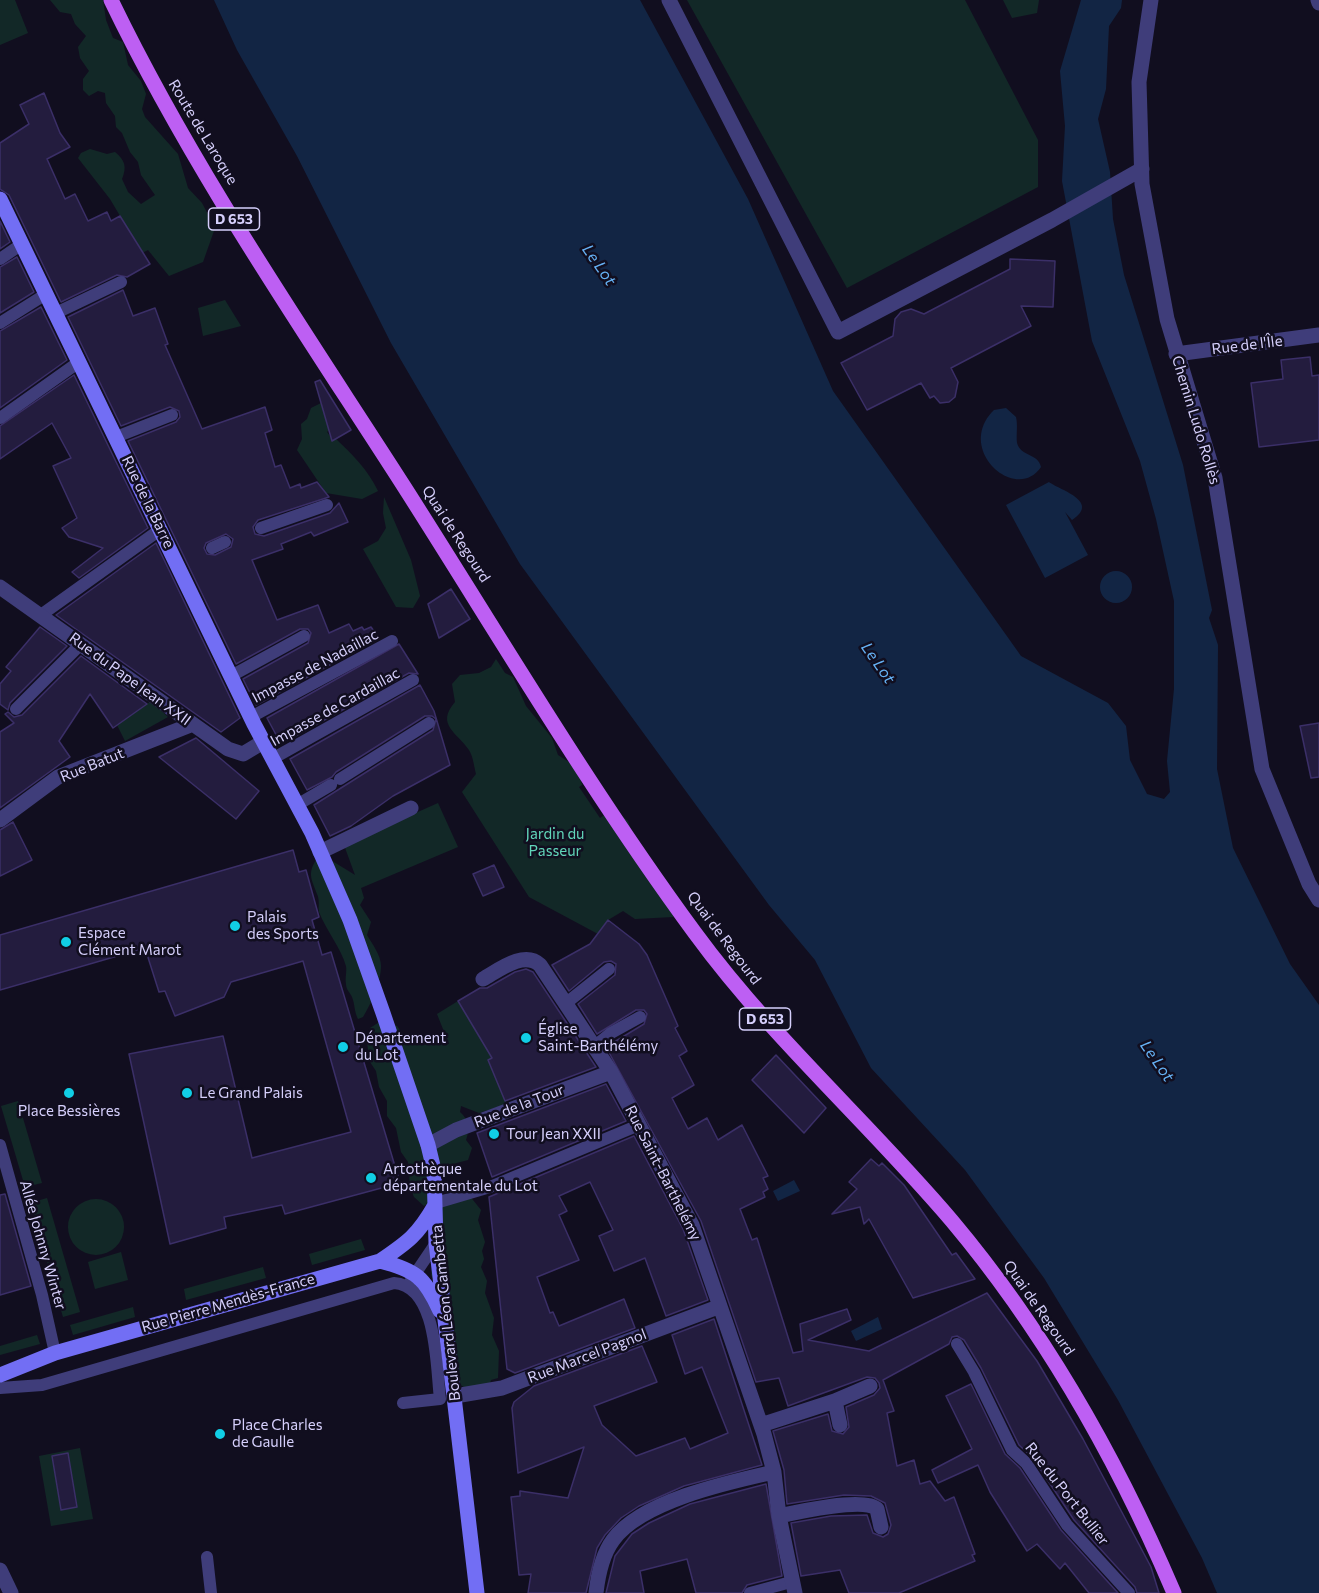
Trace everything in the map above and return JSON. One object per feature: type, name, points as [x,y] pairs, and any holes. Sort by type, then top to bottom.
[{"type":"main road","name":"Route de Laroque","points":[[111,0],[173,122],[369,431]]},
{"type":"main road","name":"Rue de la Barre","points":[[0,199],[161,529],[180,559],[231,676],[297,805]]},
{"type":"main road","name":"Quai de Regourd","points":[[369,431],[568,746],[696,935],[763,1017],[951,1220],[1022,1312],[1062,1374],[1122,1480],[1174,1593]]},
{"type":"main road","name":"Boulevard Léon Gambetta","points":[[297,805],[350,920],[428,1145],[434,1170],[436,1243],[477,1593]]},
{"type":"main road","name":"Rue Pierre Mendès-France","points":[[0,1375],[55,1353],[380,1261],[420,1230],[436,1203]]},
{"type":"main road","points":[[380,1261],[430,1288],[447,1329]]},
{"type":"street","points":[[669,0],[838,332],[1052,220],[1142,169]]},
{"type":"street","name":"Chemin Ludo Rollès","points":[[1151,0],[1139,82],[1142,169],[1165,308],[1176,354],[1215,478],[1262,769],[1309,884],[1319,900]]},
{"type":"street","name":"Rue de l'Île","points":[[1176,354],[1319,335]]},
{"type":"street","name":"Rue du Pape Jean XXII","points":[[2,592],[41,615],[235,752],[243,754],[263,742]]},
{"type":"street","name":"Rue Batut","points":[[0,820],[58,777],[193,724]]},
{"type":"street","points":[[320,852],[411,808]]},
{"type":"street","name":"Rue Saint-Barthelémy","points":[[483,979],[516,961],[536,961],[611,1072],[692,1225],[718,1307],[761,1425],[774,1472],[779,1516],[793,1587]]},
{"type":"street","name":"Rue de la Tour","points":[[428,1145],[456,1130],[611,1072]]},
{"type":"street","name":"Rue Marcel Pagnol","points":[[455,1396],[502,1388],[718,1307]]},
{"type":"street","points":[[761,1425],[835,1401],[870,1386]]},
{"type":"street","points":[[835,1401],[840,1425]]},
{"type":"street","points":[[596,1593],[606,1552],[614,1539],[640,1518],[705,1489],[774,1472]]},
{"type":"street","points":[[779,1516],[832,1507],[872,1505],[877,1509],[882,1527]]},
{"type":"street","points":[[0,1570],[11,1593]]},
{"type":"lane","points":[[0,259],[22,244]]},
{"type":"lane","points":[[56,313],[121,282]]},
{"type":"lane","points":[[0,323],[46,294]]},
{"type":"lane","points":[[0,418],[79,362]]},
{"type":"lane","points":[[116,437],[172,415]]},
{"type":"lane","points":[[261,528],[327,505]]},
{"type":"lane","points":[[41,615],[161,529]]},
{"type":"lane","points":[[212,548],[225,542]]},
{"type":"lane","points":[[231,676],[304,636]]},
{"type":"lane","name":"Impasse de Nadaillac","points":[[251,717],[393,641]]},
{"type":"lane","points":[[16,709],[81,644]]},
{"type":"lane","name":"Impasse de Cardaillac","points":[[272,759],[413,680]]},
{"type":"lane","points":[[297,805],[429,723]]},
{"type":"lane","points":[[565,1004],[609,969]]},
{"type":"lane","points":[[595,1046],[611,1033],[640,1017]]},
{"type":"lane","points":[[436,1203],[490,1187],[639,1125]]},
{"type":"lane","name":"Allée Johnny Winter","points":[[0,1145],[48,1316],[55,1353]]},
{"type":"lane","points":[[0,1388],[42,1385],[389,1283],[411,1279],[436,1243]]},
{"type":"lane","points":[[403,1403],[440,1399],[430,1320],[411,1279]]},
{"type":"lane","name":"Rue du Port Bullier","points":[[957,1344],[974,1372],[1012,1450],[1026,1463],[1067,1525],[1129,1593]]},
{"type":"lane","points":[[207,1557],[211,1593]]},
{"type":"lane","points":[[750,1593],[793,1587]]},
{"type":"green space","points":[[0,0],[15,0],[28,33],[0,45]]},
{"type":"green space","points":[[50,0],[103,0],[106,20],[113,38],[123,42],[128,65],[141,81],[146,94],[142,109],[145,117],[178,154],[188,188],[202,203],[215,228],[203,262],[169,276],[148,250],[142,253],[110,199],[78,158],[81,153],[90,149],[107,154],[115,152],[124,164],[122,179],[128,192],[141,204],[155,195],[141,175],[138,162],[130,152],[122,133],[116,127],[115,116],[106,103],[105,93],[98,91],[89,96],[83,90],[83,79],[89,71],[80,58],[78,47],[86,36],[75,24],[71,14],[60,12]]},
{"type":"green space","points":[[687,0],[965,0],[1038,140],[1038,187],[847,288]]},
{"type":"green space","points":[[1003,0],[1039,0],[1037,13],[1012,18]]},
{"type":"green space","points":[[225,300],[241,326],[203,336],[198,308]]},
{"type":"green space","points":[[321,403],[331,428],[327,432],[359,463],[378,491],[362,499],[326,493],[297,450],[302,439],[301,424],[307,419],[311,408]]},
{"type":"green space","points":[[384,497],[411,560],[420,596],[413,608],[396,607],[363,549],[378,541],[386,528],[383,513]]},
{"type":"green space","name":"Jardin du Passeur","points":[[496,659],[505,673],[513,677],[526,706],[552,738],[558,755],[572,764],[580,775],[582,785],[579,787],[600,818],[613,809],[628,821],[634,838],[678,908],[673,917],[635,919],[623,911],[608,920],[598,934],[529,897],[462,792],[476,774],[470,752],[450,728],[447,717],[455,702],[452,684],[460,675],[479,673],[491,667]]},
{"type":"green space","points":[[151,701],[168,717],[125,741],[117,725]]},
{"type":"green space","points":[[438,803],[458,847],[361,888],[364,898],[360,905],[371,922],[367,935],[378,954],[381,966],[372,999],[363,1017],[358,1019],[346,986],[344,959],[319,912],[318,899],[311,877],[313,865],[316,860],[329,859],[355,875],[344,845]]},
{"type":"green space","points":[[458,1001],[492,1058],[489,1060],[507,1104],[479,1113],[461,1106],[460,1112],[468,1125],[466,1140],[472,1148],[468,1160],[441,1167],[438,1175],[442,1182],[430,1202],[424,1206],[414,1197],[410,1187],[408,1162],[401,1152],[396,1128],[387,1116],[387,1101],[379,1087],[376,1071],[370,1062],[366,1036],[370,1028],[381,1021],[397,1026],[407,1040],[418,1041],[428,1034],[449,1044],[437,1014]]},
{"type":"green space","points":[[18,1101],[42,1183],[25,1187],[1,1106]]},
{"type":"green space","points":[[469,1195],[481,1210],[478,1220],[485,1242],[481,1267],[487,1281],[485,1293],[494,1318],[492,1335],[499,1351],[498,1378],[491,1380],[489,1387],[466,1388],[458,1384],[436,1284],[431,1275],[440,1206]]},
{"type":"green space","points":[[47,1198],[80,1312],[63,1317],[30,1203]]},
{"type":"green space","points":[[90,1199],[102,1199],[116,1207],[124,1221],[122,1238],[116,1247],[102,1255],[90,1255],[73,1243],[68,1233],[68,1221],[80,1204]]},
{"type":"green space","points":[[361,1239],[365,1250],[312,1265],[309,1254]]},
{"type":"green space","points":[[121,1252],[128,1280],[95,1289],[88,1262]]},
{"type":"green space","points":[[263,1267],[266,1278],[186,1300],[184,1289]]},
{"type":"green space","points":[[133,1307],[135,1317],[73,1335],[70,1325]]},
{"type":"green space","points":[[37,1335],[40,1344],[0,1355],[0,1346]]},
{"type":"green space","points":[[80,1448],[93,1519],[51,1526],[39,1456]]},
{"type":"water","name":"Le Lot","points":[[214,0],[640,0],[748,199],[833,391],[1021,656],[1108,703],[1126,726],[1130,760],[1147,794],[1164,799],[1170,792],[1167,761],[1174,689],[1174,601],[1156,519],[1140,461],[1092,341],[1062,181],[1065,126],[1060,71],[1081,0],[1122,0],[1121,8],[1109,26],[1106,89],[1098,119],[1110,172],[1113,219],[1124,275],[1183,465],[1212,610],[1209,618],[1218,645],[1217,769],[1233,848],[1290,964],[1319,1005],[1319,1593],[1217,1593],[1202,1558],[1118,1400],[1044,1278],[965,1170],[871,1068],[815,960],[769,905],[520,564],[391,343],[297,156],[237,50]]},
{"type":"water","points":[[1006,408],[1016,417],[1019,447],[1037,459],[1041,467],[1030,477],[1017,479],[1005,476],[993,467],[985,455],[981,441],[984,425],[994,410]]},
{"type":"water","points":[[1049,482],[1080,501],[1082,507],[1080,513],[1072,520],[1065,512],[1088,555],[1045,578],[1006,505]]},
{"type":"water","points":[[1116,571],[1128,575],[1132,587],[1128,599],[1116,603],[1104,599],[1100,587],[1104,575]]},
{"type":"water","points":[[794,1180],[800,1191],[778,1201],[773,1191]]},
{"type":"water","points":[[878,1317],[882,1329],[856,1341],[851,1331]]},
{"type":"building","points":[[44,93],[60,133],[70,147],[47,159],[65,199],[75,194],[88,221],[107,212],[111,221],[120,216],[150,264],[127,277],[117,275],[61,302],[9,195],[0,189],[0,143],[29,124],[20,105]]},
{"type":"building","points":[[0,221],[10,242],[0,249]]},
{"type":"building","points":[[17,257],[34,292],[0,313],[0,267]]},
{"type":"building","points":[[1010,259],[1055,261],[1053,307],[1021,306],[1031,326],[951,368],[958,382],[955,397],[949,402],[940,403],[934,396],[930,398],[921,383],[867,410],[841,363],[893,336],[895,319],[901,312],[911,309],[924,314],[1010,269]]},
{"type":"building","points":[[123,290],[133,316],[155,308],[168,344],[165,345],[202,429],[265,407],[272,430],[265,433],[275,467],[281,465],[290,488],[300,484],[301,488],[317,482],[329,497],[258,520],[253,527],[255,534],[264,536],[330,513],[339,503],[348,522],[314,536],[311,532],[281,544],[283,549],[252,560],[277,620],[318,605],[329,633],[349,624],[353,631],[362,627],[364,630],[371,627],[379,638],[256,705],[243,679],[308,643],[311,633],[308,629],[300,629],[236,664],[128,441],[176,422],[180,417],[179,411],[170,407],[121,426],[68,317]],"holes":[[[226,534],[233,539],[231,547],[215,555],[207,554],[204,548],[206,543]]]},
{"type":"building","points":[[41,307],[67,360],[0,408],[0,331]]},
{"type":"building","points":[[1310,357],[1312,376],[1319,375],[1319,440],[1259,447],[1251,383],[1283,379],[1281,360]]},
{"type":"building","points":[[74,375],[148,528],[79,578],[72,572],[103,548],[69,537],[62,528],[77,518],[53,466],[71,458],[52,423],[0,459],[0,426]]},
{"type":"building","points":[[320,380],[351,430],[332,441],[315,382]]},
{"type":"building","points":[[156,543],[240,718],[221,732],[56,615]]},
{"type":"building","points":[[451,589],[470,619],[439,638],[428,604]]},
{"type":"building","points":[[40,627],[67,646],[10,703],[8,710],[0,704],[0,684],[11,671],[6,667]]},
{"type":"building","points":[[399,644],[418,674],[409,673],[281,744],[267,718]]},
{"type":"building","points":[[81,656],[147,704],[113,728],[90,694],[59,741],[70,757],[0,808],[0,732],[14,723],[5,714],[8,712],[14,717],[22,715]]},
{"type":"building","points":[[420,685],[434,711],[450,765],[393,796],[351,826],[330,836],[314,805],[433,730],[436,719],[432,716],[425,716],[336,772],[332,777],[307,790],[290,759]]},
{"type":"building","points":[[1319,723],[1319,777],[1311,778],[1300,726]]},
{"type":"building","points":[[196,738],[259,791],[236,819],[159,757]]},
{"type":"building","points":[[13,822],[32,860],[0,876],[0,830]]},
{"type":"building","points":[[293,850],[299,872],[306,870],[319,917],[312,920],[322,955],[331,952],[400,1183],[285,1214],[282,1205],[224,1217],[226,1228],[170,1244],[129,1054],[223,1036],[252,1158],[351,1132],[303,961],[231,982],[224,997],[175,1016],[165,991],[159,992],[145,948],[0,990],[0,935]]},
{"type":"building","points":[[494,865],[504,887],[483,896],[473,874]]},
{"type":"building","points":[[608,920],[639,944],[647,955],[678,1026],[675,1028],[687,1051],[679,1056],[694,1085],[672,1098],[688,1129],[707,1118],[718,1140],[742,1125],[768,1176],[763,1178],[768,1189],[763,1192],[765,1197],[740,1209],[752,1240],[757,1238],[793,1353],[803,1351],[800,1324],[847,1309],[851,1320],[808,1340],[869,1351],[987,1293],[1037,1361],[1083,1439],[1151,1567],[1159,1593],[1137,1593],[1135,1587],[1074,1520],[1033,1458],[1019,1445],[981,1368],[964,1340],[957,1336],[952,1337],[949,1344],[883,1380],[894,1411],[887,1413],[897,1466],[914,1460],[920,1484],[930,1481],[945,1501],[954,1497],[975,1554],[972,1555],[975,1561],[899,1593],[849,1593],[840,1570],[801,1576],[791,1523],[831,1516],[867,1515],[873,1533],[883,1537],[888,1534],[891,1525],[885,1503],[871,1496],[844,1495],[787,1504],[784,1470],[773,1431],[828,1414],[832,1431],[843,1434],[849,1427],[846,1407],[874,1395],[880,1388],[879,1383],[875,1378],[867,1377],[788,1406],[779,1378],[756,1382],[701,1221],[606,1047],[644,1024],[647,1014],[644,1010],[636,1010],[597,1034],[578,1004],[615,975],[616,964],[611,961],[604,962],[569,991],[552,965],[590,944]]},
{"type":"building","name":"Église Saint-Barthélémy","points":[[526,969],[533,972],[596,1067],[505,1101],[488,1060],[492,1058],[458,1001],[480,988],[487,988],[515,972]]},
{"type":"building","points":[[776,1055],[826,1108],[804,1133],[752,1080]]},
{"type":"building","points":[[606,1084],[626,1121],[492,1177],[477,1133]]},
{"type":"building","points":[[634,1136],[683,1229],[708,1300],[666,1316],[645,1258],[614,1271],[599,1236],[613,1230],[590,1182],[559,1196],[567,1211],[559,1215],[579,1260],[537,1277],[550,1313],[553,1312],[559,1326],[624,1299],[635,1328],[515,1373],[507,1369],[489,1197]]},
{"type":"building","points":[[871,1159],[879,1166],[882,1163],[904,1185],[952,1255],[956,1253],[975,1279],[913,1298],[869,1219],[864,1224],[860,1207],[832,1214],[857,1189],[849,1182]]},
{"type":"building","points":[[5,1194],[31,1286],[0,1295],[0,1195]]},
{"type":"building","points":[[714,1319],[762,1465],[684,1486],[639,1506],[621,1518],[605,1535],[597,1548],[586,1593],[528,1593],[531,1574],[519,1575],[511,1497],[520,1496],[520,1491],[568,1498],[584,1447],[518,1473],[512,1408],[514,1402],[534,1386],[642,1346],[657,1382],[594,1406],[602,1425],[636,1456],[685,1438],[690,1449],[728,1433],[702,1367],[685,1374],[672,1335]]},
{"type":"building","points":[[971,1384],[1005,1454],[1020,1468],[1061,1530],[1118,1593],[1089,1593],[1065,1563],[1060,1569],[1037,1544],[1027,1551],[990,1492],[978,1465],[938,1483],[932,1470],[972,1449],[946,1396]]},
{"type":"building","points":[[68,1453],[77,1507],[61,1510],[52,1456]]},
{"type":"building","points":[[766,1484],[782,1576],[747,1585],[742,1593],[696,1593],[687,1559],[640,1571],[644,1593],[606,1593],[615,1556],[632,1534],[649,1523],[690,1504]]},
{"type":"place","name":"Palais des Sports","points":[[235,926]]},
{"type":"place","name":"Espace Clément Marot","points":[[66,942]]},
{"type":"place","name":"Église Saint-Barthélémy","points":[[526,1038]]},
{"type":"place","name":"Département du Lot","points":[[343,1047]]},
{"type":"place","name":"Place Bessières","points":[[69,1093]]},
{"type":"place","name":"Le Grand Palais","points":[[187,1093]]},
{"type":"place","name":"Tour Jean XXII","points":[[494,1134]]},
{"type":"place","name":"Artothèque départementale du Lot","points":[[371,1178]]},
{"type":"place","name":"Place Charles de Gaulle","points":[[220,1434]]}]
